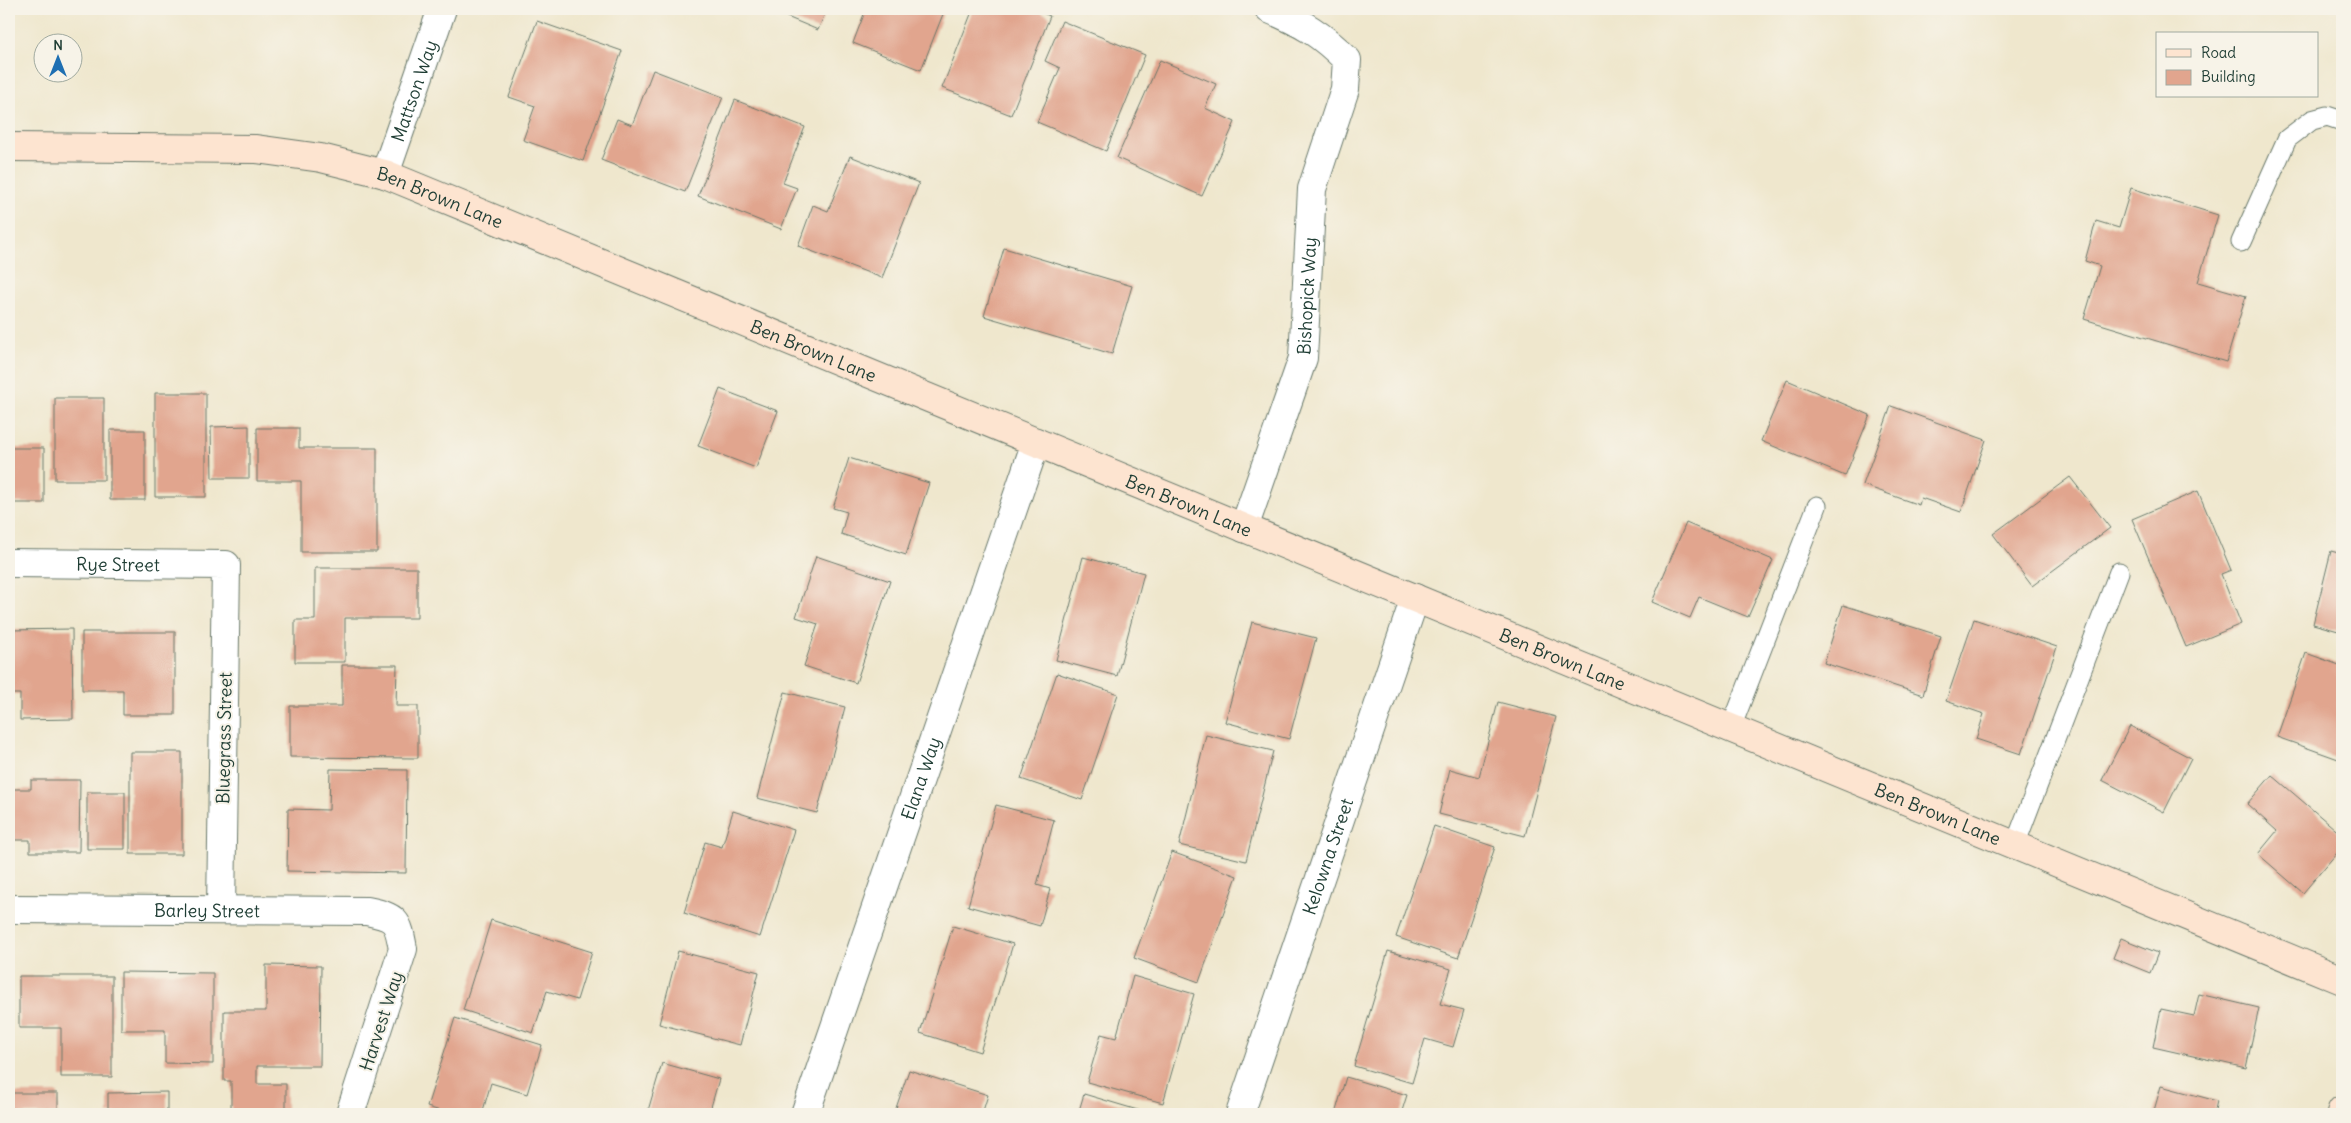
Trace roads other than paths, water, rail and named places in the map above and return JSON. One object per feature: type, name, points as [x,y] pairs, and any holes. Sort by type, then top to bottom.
[{"type":"street","name":"Mattson Way","points":[[385,174],[442,9]]},
{"type":"street","name":"Bishopick Way","points":[[1244,528],[1303,358],[1312,189],[1345,89],[1347,60],[1324,38],[1297,20],[1269,9]]},
{"type":"street","name":"Ben Brown Lane","points":[[9,148],[256,149],[322,158],[385,174],[2342,980]]},
{"type":"street","name":"Elana Way","points":[[805,1114],[1036,442]]},
{"type":"street","name":"Rye Street","points":[[9,563],[226,565]]},
{"type":"street","name":"Bluegrass Street","points":[[221,910],[226,565]]},
{"type":"street","name":"Kelowna Street","points":[[1240,1114],[1416,598]]},
{"type":"street","name":"Barley Street","points":[[9,908],[368,912],[388,915],[399,928]]},
{"type":"street","name":"Harvest Way","points":[[350,1114],[398,969],[403,949],[399,928]]},
{"type":"street","points":[[2341,1114],[2342,1110]]},
{"type":"lane","points":[[2242,242],[2287,139],[2312,120],[2328,116],[2342,121]]},
{"type":"lane","points":[[1731,728],[1817,506]]},
{"type":"lane","points":[[2014,845],[2119,572]]}]
